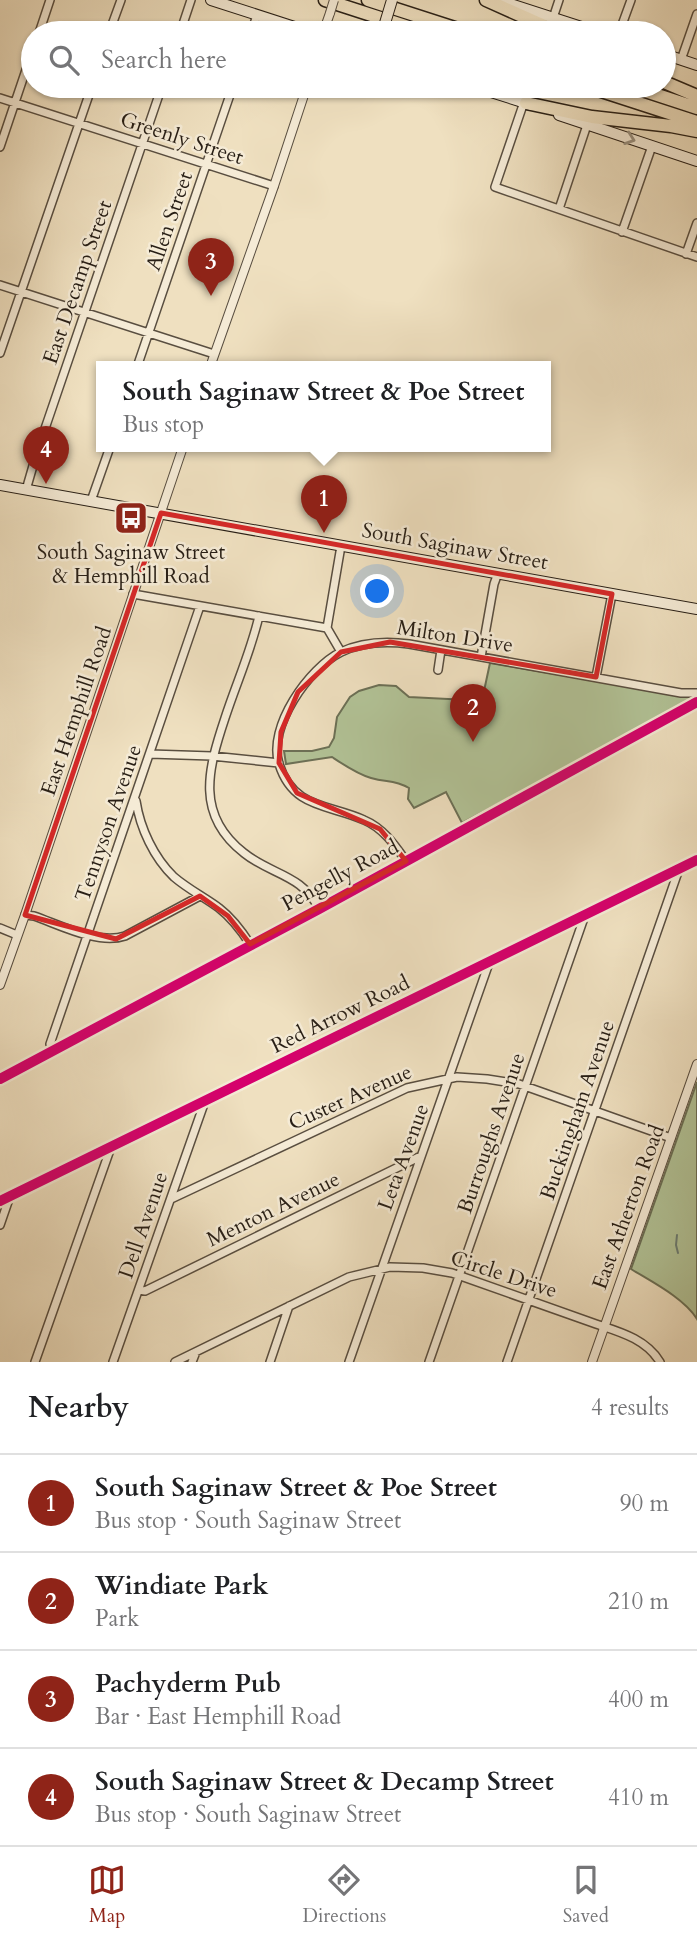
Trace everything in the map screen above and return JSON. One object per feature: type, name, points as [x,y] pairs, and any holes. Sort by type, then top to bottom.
[{"type":"highway","points":[[326,0],[390,21]]},
{"type":"highway","points":[[368,0],[433,21]]},
{"type":"highway","points":[[486,0],[533,21]]},
{"type":"highway","points":[[676,87],[697,96]]},
{"type":"highway","points":[[623,98],[697,122]]},
{"type":"highway","points":[[667,98],[697,108]]},
{"type":"highway","points":[[525,103],[592,117],[697,131]]},
{"type":"main road","points":[[211,0],[230,3],[276,21]]},
{"type":"main road","points":[[386,21],[392,0]]},
{"type":"main road","points":[[498,0],[562,21]]},
{"type":"main road","points":[[676,58],[697,65]]},
{"type":"main road","points":[[509,98],[697,161]]},
{"type":"main road","name":"South Saginaw Street","points":[[0,485],[697,609]]},
{"type":"street","points":[[43,21],[50,0]]},
{"type":"street","points":[[113,21],[121,0]]},
{"type":"street","points":[[184,21],[191,0]]},
{"type":"street","points":[[327,21],[334,0]]},
{"type":"street","points":[[553,18],[559,0]]},
{"type":"street","points":[[624,21],[631,0]]},
{"type":"street","points":[[681,60],[697,14]]},
{"type":"street","points":[[255,21],[257,15]]},
{"type":"street","points":[[0,147],[21,85]]},
{"type":"street","name":"Greenly Street","points":[[0,98],[274,186]]},
{"type":"street","points":[[0,353],[88,98]]},
{"type":"street","name":"East Decamp Street","points":[[26,490],[158,98]]},
{"type":"street","name":"Allen Street","points":[[139,361],[229,98]]},
{"type":"street","points":[[212,361],[303,98]]},
{"type":"street","points":[[525,103],[495,187],[697,257]]},
{"type":"street","points":[[559,209],[587,125]]},
{"type":"street","points":[[622,232],[652,146]]},
{"type":"street","points":[[686,254],[697,223]]},
{"type":"street","points":[[0,285],[214,355]]},
{"type":"street","points":[[91,501],[108,452]]},
{"type":"street","name":"East Hemphill Road","points":[[0,985],[181,452]]},
{"type":"street","points":[[341,546],[327,628],[341,652]]},
{"type":"street","points":[[481,657],[498,573]]},
{"type":"street","points":[[133,594],[327,628]]},
{"type":"street","points":[[596,677],[612,594]]},
{"type":"street","name":"Tennyson Avenue","points":[[53,1051],[50,1044],[200,606]]},
{"type":"street","points":[[259,616],[212,757],[209,789],[211,806],[223,832],[245,854],[305,887],[319,909]]},
{"type":"street","name":"Milton Drive","points":[[279,763],[281,732],[298,692],[324,664],[341,652],[361,645],[390,642],[697,694]]},
{"type":"street","points":[[438,670],[440,650]]},
{"type":"street","name":"Pengelly Road","points":[[0,1079],[319,909],[697,702]]},
{"type":"street","points":[[150,754],[279,763],[287,782],[297,793],[312,803],[365,820],[380,829],[406,861]]},
{"type":"street","points":[[135,797],[138,814],[148,839],[172,875],[229,916],[250,944]]},
{"type":"street","name":"Red Arrow Road","points":[[0,1201],[697,860]]},
{"type":"street","name":"Buckingham Avenue","points":[[507,1362],[679,869]]},
{"type":"street","points":[[26,915],[105,939],[116,939],[200,896]]},
{"type":"street","name":"Burroughs Avenue","points":[[429,1362],[586,915]]},
{"type":"street","points":[[0,928],[17,934]]},
{"type":"street","name":"Leta Avenue","points":[[349,1362],[489,963]]},
{"type":"street","name":"East Atherton Road","points":[[592,1362],[697,1064]]},
{"type":"street","name":"Custer Avenue","points":[[171,1199],[407,1087],[450,1078],[487,1079],[525,1086],[671,1138]]},
{"type":"street","name":"Dell Avenue","points":[[113,1362],[205,1100]]},
{"type":"street","points":[[35,1362],[111,1147]]},
{"type":"street","name":"Menton Avenue","points":[[139,1290],[145,1291],[421,1156]]},
{"type":"street","points":[[0,1225],[11,1196]]},
{"type":"street","name":"Circle Drive","points":[[175,1362],[349,1277],[390,1267],[423,1268],[460,1275],[529,1299],[614,1329],[645,1345],[660,1362]]},
{"type":"street","points":[[270,1362],[290,1305]]},
{"type":"street","points":[[192,1362],[196,1352]]},
{"type":"highlighted area","points":[[161,513],[612,594],[596,677],[390,642],[341,652],[298,692],[281,732],[279,763],[297,793],[380,829],[406,861],[250,944],[228,916],[200,896],[116,939],[25,915]]},
{"type":"green space","points":[[490,663],[690,697],[692,700],[462,823],[446,792],[414,808],[408,799],[409,788],[399,783],[366,776],[332,757],[286,764],[284,751],[312,751],[329,747],[334,738],[337,717],[350,697],[359,691],[379,685],[396,686],[409,697],[487,701],[484,691]]},
{"type":"green space","points":[[697,1082],[697,1319],[676,1297],[631,1269]]},
{"type":"waterway","points":[[677,1235],[678,1253]]},
{"type":"cycle path","points":[[0,1079],[319,909],[697,702]]},
{"type":"cycle path","points":[[0,1201],[697,860]]},
{"type":"place","name":"Pachyderm Pub","points":[[211,296]]},
{"type":"place","name":"South Saginaw Street & Decamp Street","points":[[46,484]]},
{"type":"place","name":"South Saginaw Street & Hemphill Road","points":[[131,518]]},
{"type":"place","name":"South Saginaw Street & Poe Street","points":[[324,533]]},
{"type":"place","name":"Windiate Park","points":[[473,742]]}]
